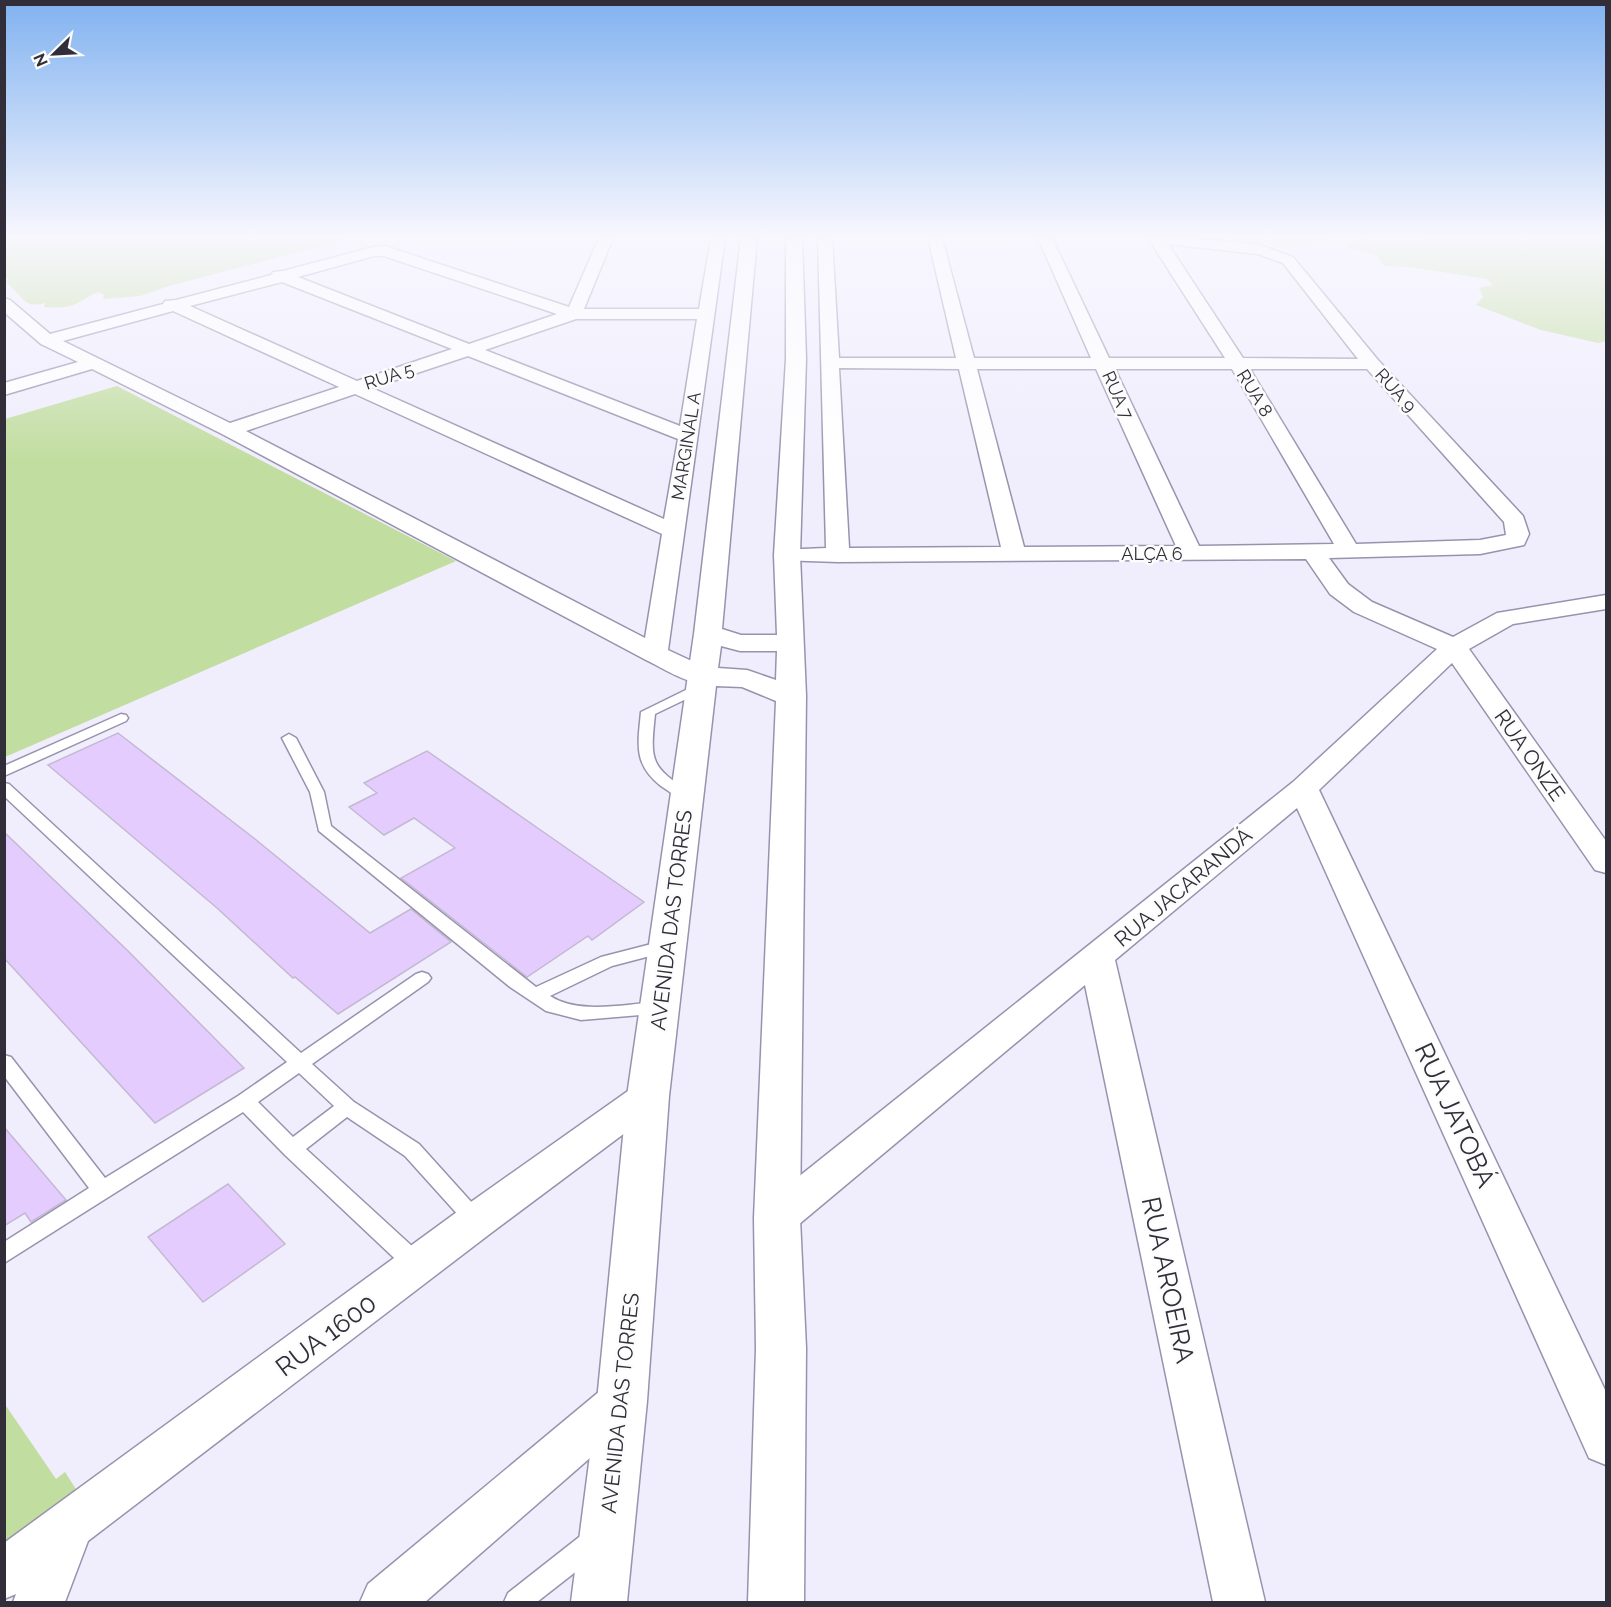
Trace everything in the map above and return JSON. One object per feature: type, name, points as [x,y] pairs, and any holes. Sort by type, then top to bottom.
[{"type":"main road","name":"AVENIDA DAS TORRES","points":[[599,1602],[622,1401],[648,1096],[708,634],[741,313]]},
{"type":"main road","points":[[776,1602],[781,1348],[777,1218],[791,696],[787,555],[796,359],[795,313]]},
{"type":"main road","points":[[708,634],[740,643],[765,645],[791,643]]},
{"type":"main road","points":[[701,682],[747,679],[791,696]]},
{"type":"street","points":[[16,313],[47,339],[229,430],[655,654],[701,682]]},
{"type":"street","points":[[47,339],[139,313]]},
{"type":"street","points":[[190,313],[351,388],[673,531]]},
{"type":"street","points":[[376,313],[688,436]]},
{"type":"street","points":[[571,313],[708,314]]},
{"type":"street","points":[[828,313],[838,555]]},
{"type":"street","points":[[952,313],[1014,554]]},
{"type":"street","name":"RUA 7","points":[[1080,313],[1190,552]]},
{"type":"street","name":"RUA 8","points":[[1205,313],[1238,364],[1349,551]]},
{"type":"street","name":"RUA 9","points":[[1331,313],[1372,364],[1515,521],[1518,534],[1516,540]]},
{"type":"street","name":"RUA 5","points":[[229,430],[574,314]]},
{"type":"street","name":"MARGINAL A","points":[[655,654],[708,314]]},
{"type":"street","points":[[4,389],[94,363]]},
{"type":"street","points":[[830,363],[1372,364]]},
{"type":"street","name":"ALÇA 6","points":[[787,555],[1313,552],[1480,547],[1516,540]]},
{"type":"street","points":[[1313,552],[1339,589],[1363,607],[1454,647]]},
{"type":"street","name":"RUA JACARANDÁ","points":[[777,1218],[1303,788],[1454,647],[1506,618],[1606,602]]},
{"type":"street","name":"RUA ONZE","points":[[1454,647],[1606,863]]},
{"type":"street","name":"RUA JATOBÁ","points":[[1303,788],[1606,1442]]},
{"type":"street","name":"RUA AROEIRA","points":[[1097,958],[1239,1602]]},
{"type":"street","name":"RUA 1600","points":[[4,1574],[476,1221],[648,1096]]},
{"type":"street","points":[[386,1602],[622,1401]]},
{"type":"street","points":[[39,1602],[69,1527]]},
{"type":"lane","points":[[686,796],[656,776],[644,757],[648,712],[701,682]]},
{"type":"lane","points":[[4,772],[121,718]]},
{"type":"lane","points":[[289,738],[318,792],[324,828],[516,983],[552,1006],[580,1014],[659,1008]]},
{"type":"lane","points":[[4,787],[347,1107],[412,1150],[476,1221]]},
{"type":"lane","points":[[536,995],[607,961],[667,946]]},
{"type":"lane","points":[[4,1254],[245,1101],[422,978]]},
{"type":"lane","points":[[4,1062],[102,1190]]},
{"type":"lane","points":[[245,1101],[292,1149],[418,1266]]},
{"type":"lane","points":[[292,1149],[347,1107]]},
{"type":"lane","points":[[517,1602],[608,1530]]},
{"type":"green space","points":[[1497,313],[1606,313],[1606,341],[1598,343],[1541,330]]},
{"type":"green space","points":[[117,386],[456,561],[5,757],[5,419]]},
{"type":"green space","points":[[4,1403],[56,1479],[65,1472],[86,1505],[4,1564]]},
{"type":"building","points":[[118,733],[255,839],[370,933],[411,909],[451,942],[338,1014],[295,977],[293,978],[217,908],[48,765]]},
{"type":"building","points":[[427,751],[644,902],[592,940],[588,936],[527,977],[401,878],[455,848],[414,818],[384,835],[349,807],[377,793],[364,783]]},
{"type":"building","points":[[4,832],[128,951],[244,1068],[155,1123],[4,958]]},
{"type":"building","points":[[4,1127],[66,1200],[31,1222],[25,1213],[4,1226]]},
{"type":"building","points":[[228,1184],[285,1244],[203,1302],[148,1237]]}]
